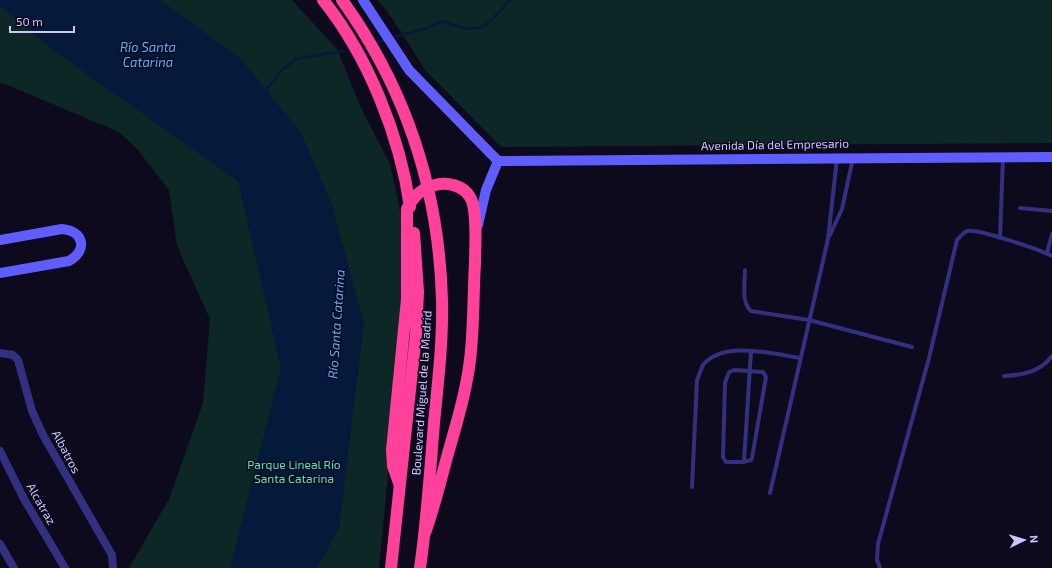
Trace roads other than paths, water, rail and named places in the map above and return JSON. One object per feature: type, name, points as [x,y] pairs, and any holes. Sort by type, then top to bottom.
[{"type":"highway","name":"Boulevard Miguel de la Madrid","points":[[323,0],[347,35],[366,70],[387,118],[399,155],[407,188],[413,229],[418,292],[416,334],[391,568]]},
{"type":"highway","name":"Boulevard Miguel de la Madrid","points":[[342,0],[378,55],[405,111],[423,164],[431,197],[439,247],[442,300],[442,338],[425,533],[420,568]]},
{"type":"highway","points":[[399,483],[393,466],[392,450],[407,299],[407,209],[411,200],[420,190],[428,187],[448,184],[467,193],[473,205],[476,240],[472,340],[468,375],[434,510],[425,533]]},
{"type":"street","points":[[364,0],[412,74],[498,161],[486,190],[476,240]]},
{"type":"street","name":"Avenida Día del Empresario","points":[[498,161],[854,157],[1052,157]]},
{"type":"street","points":[[0,240],[62,229],[71,230],[78,234],[81,243],[80,252],[75,258],[69,261],[0,273]]},
{"type":"street","name":"Albatros","points":[[0,353],[13,355],[18,360],[25,389],[43,435],[112,555],[113,568]]},
{"type":"street","name":"Alcatraz","points":[[0,451],[24,499],[64,568]]},
{"type":"street","points":[[0,544],[14,568]]},
{"type":"lane","points":[[828,239],[842,209],[854,157]]},
{"type":"lane","points":[[1000,238],[1003,157]]},
{"type":"lane","points":[[770,493],[808,320],[828,239],[837,158]]},
{"type":"lane","points":[[1020,208],[1052,211]]},
{"type":"lane","points":[[880,568],[877,560],[878,544],[928,358],[957,240],[966,231],[972,231],[1000,238],[1052,256]]},
{"type":"lane","points":[[1047,253],[1052,234]]},
{"type":"lane","points":[[744,270],[745,302],[747,307],[751,310],[808,320],[912,347]]},
{"type":"lane","points":[[692,487],[698,380],[703,365],[722,353],[734,351],[751,351],[800,358]]},
{"type":"lane","points":[[744,462],[751,351]]},
{"type":"lane","points":[[1004,376],[1025,375],[1038,369],[1052,356]]},
{"type":"lane","points":[[729,372],[763,372],[766,377],[752,458],[751,460],[744,462],[724,460],[725,383],[729,372]]},
{"type":"water","name":"Río Santa Catarina","points":[[0,0],[160,0],[241,59],[301,133],[332,205],[364,324],[339,528],[317,568],[230,568],[281,368],[238,181],[54,51],[0,6]]},
{"type":"waterway","points":[[391,38],[427,28],[443,21],[466,28],[474,29],[481,27],[494,17],[510,0]]},
{"type":"waterway","points":[[373,43],[386,40]]},
{"type":"waterway","points":[[265,92],[281,71],[296,59],[343,51]]},
{"type":"park label","name":"Parque Lineal Río Santa Catarina","points":[[294,472]]}]
